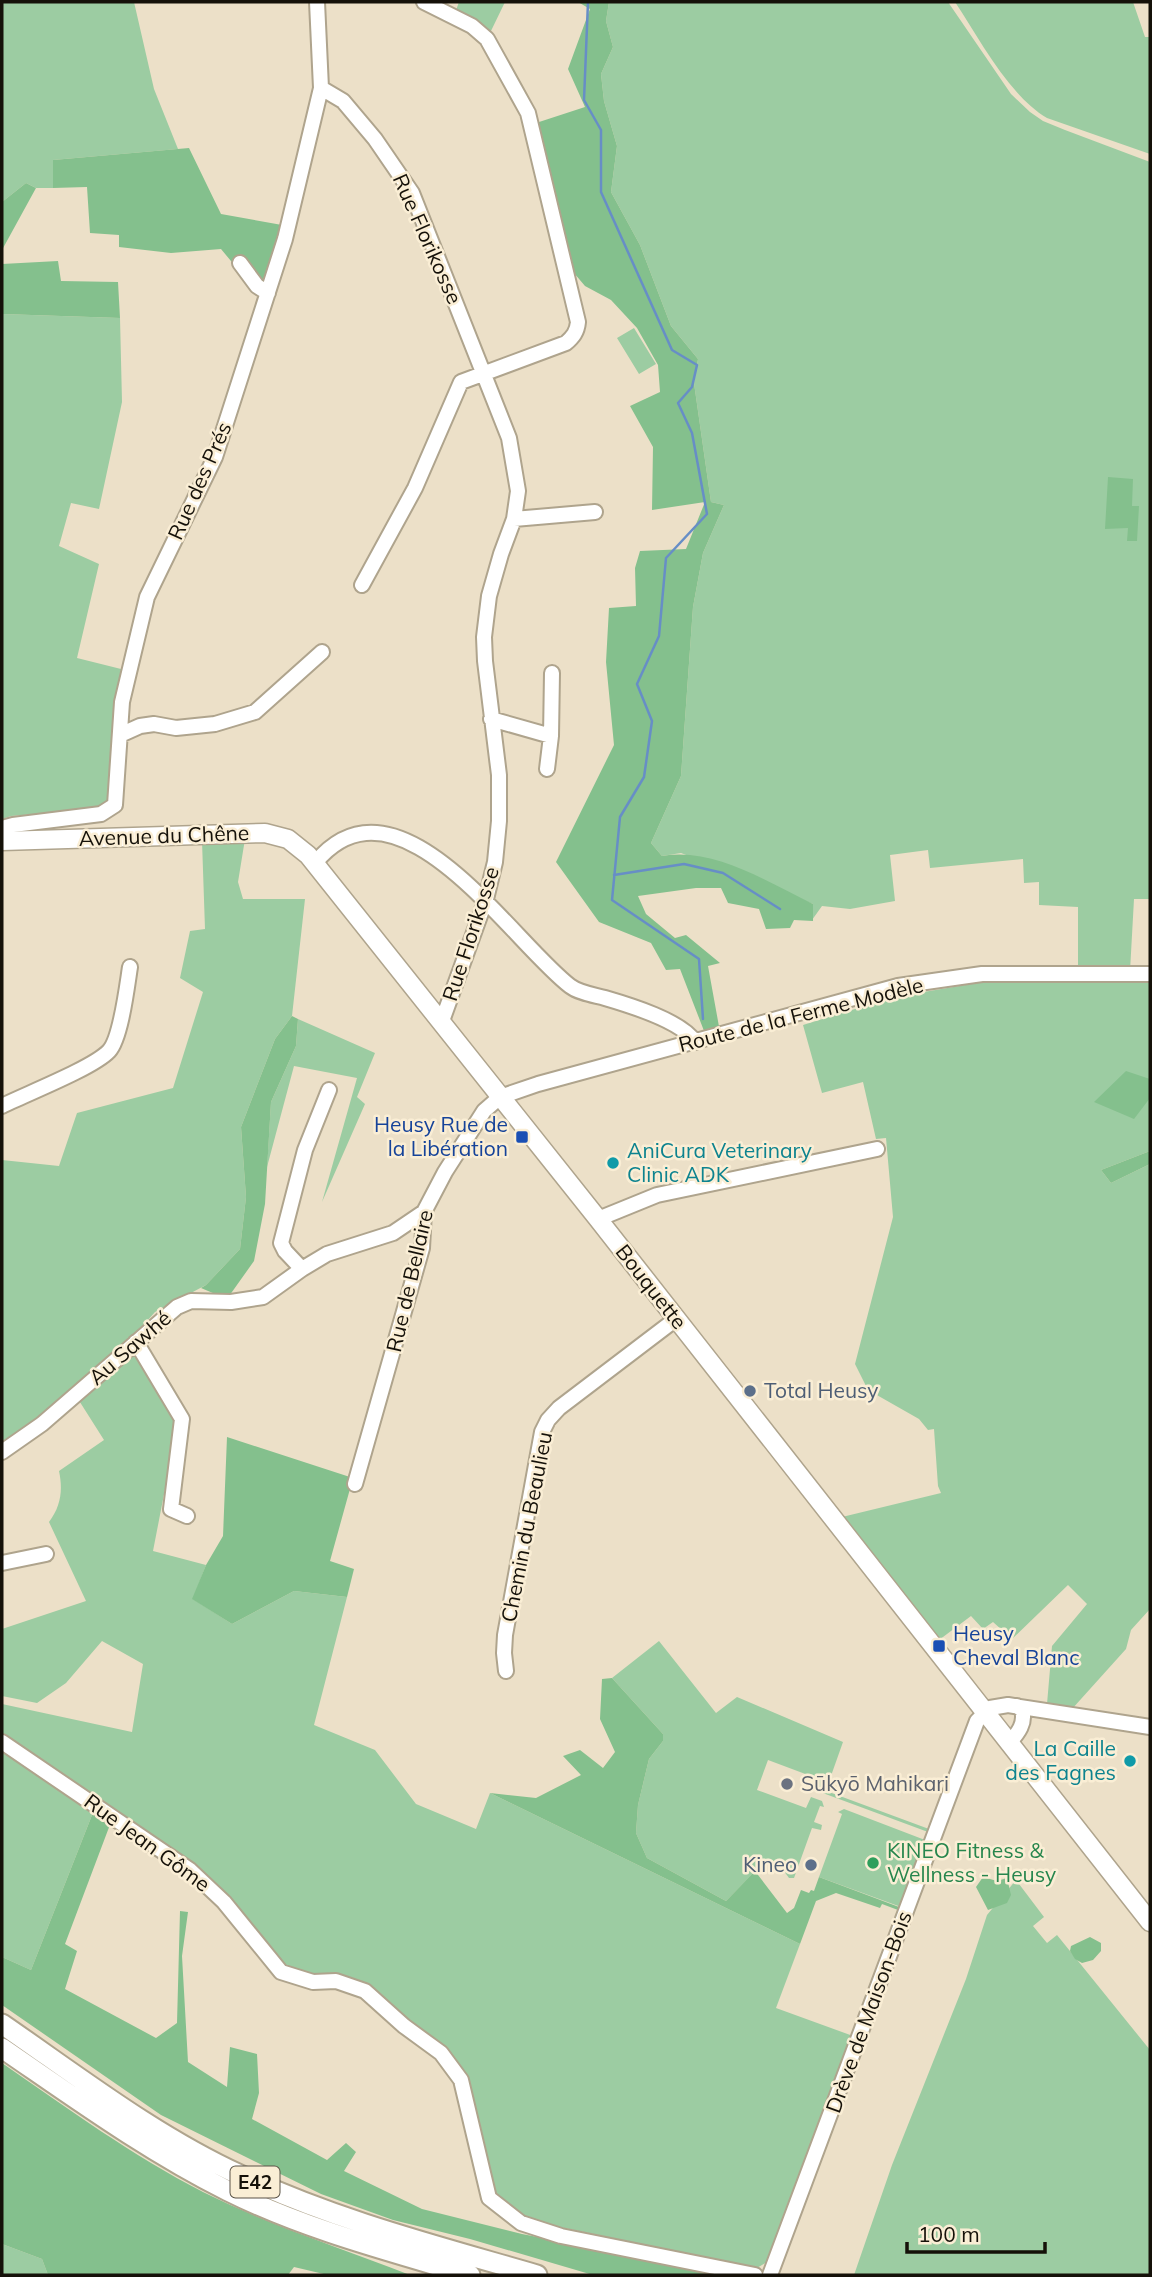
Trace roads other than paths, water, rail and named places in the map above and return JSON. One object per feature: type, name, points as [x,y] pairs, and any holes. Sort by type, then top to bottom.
[{"type":"highway","name":"E42","points":[[2,2024],[121,2105],[237,2174],[335,2214],[537,2275]]},
{"type":"highway","name":"E42","points":[[2,2048],[110,2122],[176,2163],[229,2191],[303,2223],[470,2275]]},
{"type":"highway","points":[[398,2254],[460,2275]]},
{"type":"main road","name":"Avenue du Chêne","points":[[2,841],[265,833],[288,839],[316,862]]},
{"type":"main road","name":"Bouquette","points":[[316,862],[1150,1922]]},
{"type":"street","name":"Rue des Prés","points":[[2,828],[107,811],[115,805],[126,680],[150,588],[215,457],[285,239],[321,88],[317,2]]},
{"type":"street","points":[[362,585],[420,477],[461,382],[566,343],[574,335],[578,322],[528,113],[487,39],[463,21],[424,2]]},
{"type":"street","name":"Rue Florikosse","points":[[321,88],[332,92],[343,101],[375,139],[412,193],[509,438],[518,491],[514,519],[489,596],[484,637],[499,775],[499,821],[495,862],[486,899],[442,1021]]},
{"type":"street","points":[[240,263],[257,286],[268,293]]},
{"type":"street","points":[[514,519],[595,512]]},
{"type":"street","points":[[120,735],[139,726],[215,724],[255,712],[322,652]]},
{"type":"street","points":[[547,769],[551,736],[552,673]]},
{"type":"street","points":[[491,719],[551,736]]},
{"type":"street","points":[[316,862],[359,832],[412,843],[449,868],[486,899],[572,988],[616,1001],[679,1027],[690,1033],[695,1042]]},
{"type":"street","points":[[2,1105],[85,1066],[110,1050],[120,1024],[130,967]]},
{"type":"street","name":"Route de la Ferme Modèle","points":[[500,1097],[538,1084],[898,986],[982,974],[1150,974]]},
{"type":"street","points":[[302,1269],[281,1243],[305,1150],[329,1090]]},
{"type":"street","name":"Rue de Bellaire","points":[[355,1484],[422,1248],[424,1212],[445,1172],[484,1111],[500,1097]]},
{"type":"street","points":[[598,1219],[657,1195],[877,1149]]},
{"type":"street","name":"Au Sawhé","points":[[2,1452],[42,1424],[177,1307],[191,1301],[231,1302],[262,1297],[327,1254],[393,1233],[424,1212]]},
{"type":"street","name":"Chemin du Beaulieu","points":[[506,1671],[505,1635],[542,1432],[559,1408],[676,1319]]},
{"type":"street","points":[[136,1342],[182,1419],[171,1509],[187,1516]]},
{"type":"street","points":[[2,1563],[46,1555]]},
{"type":"street","points":[[986,1711],[996,1706],[1020,1713],[1042,1712],[1150,1727]]},
{"type":"street","name":"Drève de Maison-Bois","points":[[771,2275],[968,1743],[977,1721],[986,1711]]},
{"type":"street","points":[[1010,1742],[1018,1732],[1020,1713]]},
{"type":"street","name":"Rue Jean Gôme","points":[[2,1742],[190,1870],[224,1902],[281,1972],[313,1982],[336,1981],[365,1991],[404,2026],[441,2053],[461,2080],[489,2197],[521,2223],[561,2236],[755,2275]]},
{"type":"waterway","points":[[588,2],[584,100],[601,130],[601,192],[672,350],[697,365],[692,387],[678,403],[692,433],[707,514],[666,558],[659,636],[637,684],[652,721],[644,777],[620,817],[612,900],[699,959],[703,1019]]},
{"type":"waterway","points":[[614,875],[684,864],[723,873],[780,909]]},
{"type":"place","name":"Heusy Rue de la Libération","points":[[522,1137]]},
{"type":"place","name":"AniCura Veterinary Clinic ADK","points":[[613,1163]]},
{"type":"place","name":"Total Heusy","points":[[750,1391]]},
{"type":"place","name":"Heusy Cheval Blanc","points":[[939,1646]]},
{"type":"place","name":"La Caille des Fagnes","points":[[1130,1761]]},
{"type":"place","name":"Sūkyō Mahikari","points":[[787,1784]]},
{"type":"place","name":"KINEO Fitness & Wellness - Heusy","points":[[873,1863]]},
{"type":"place","name":"Kineo","points":[[811,1865]]}]
